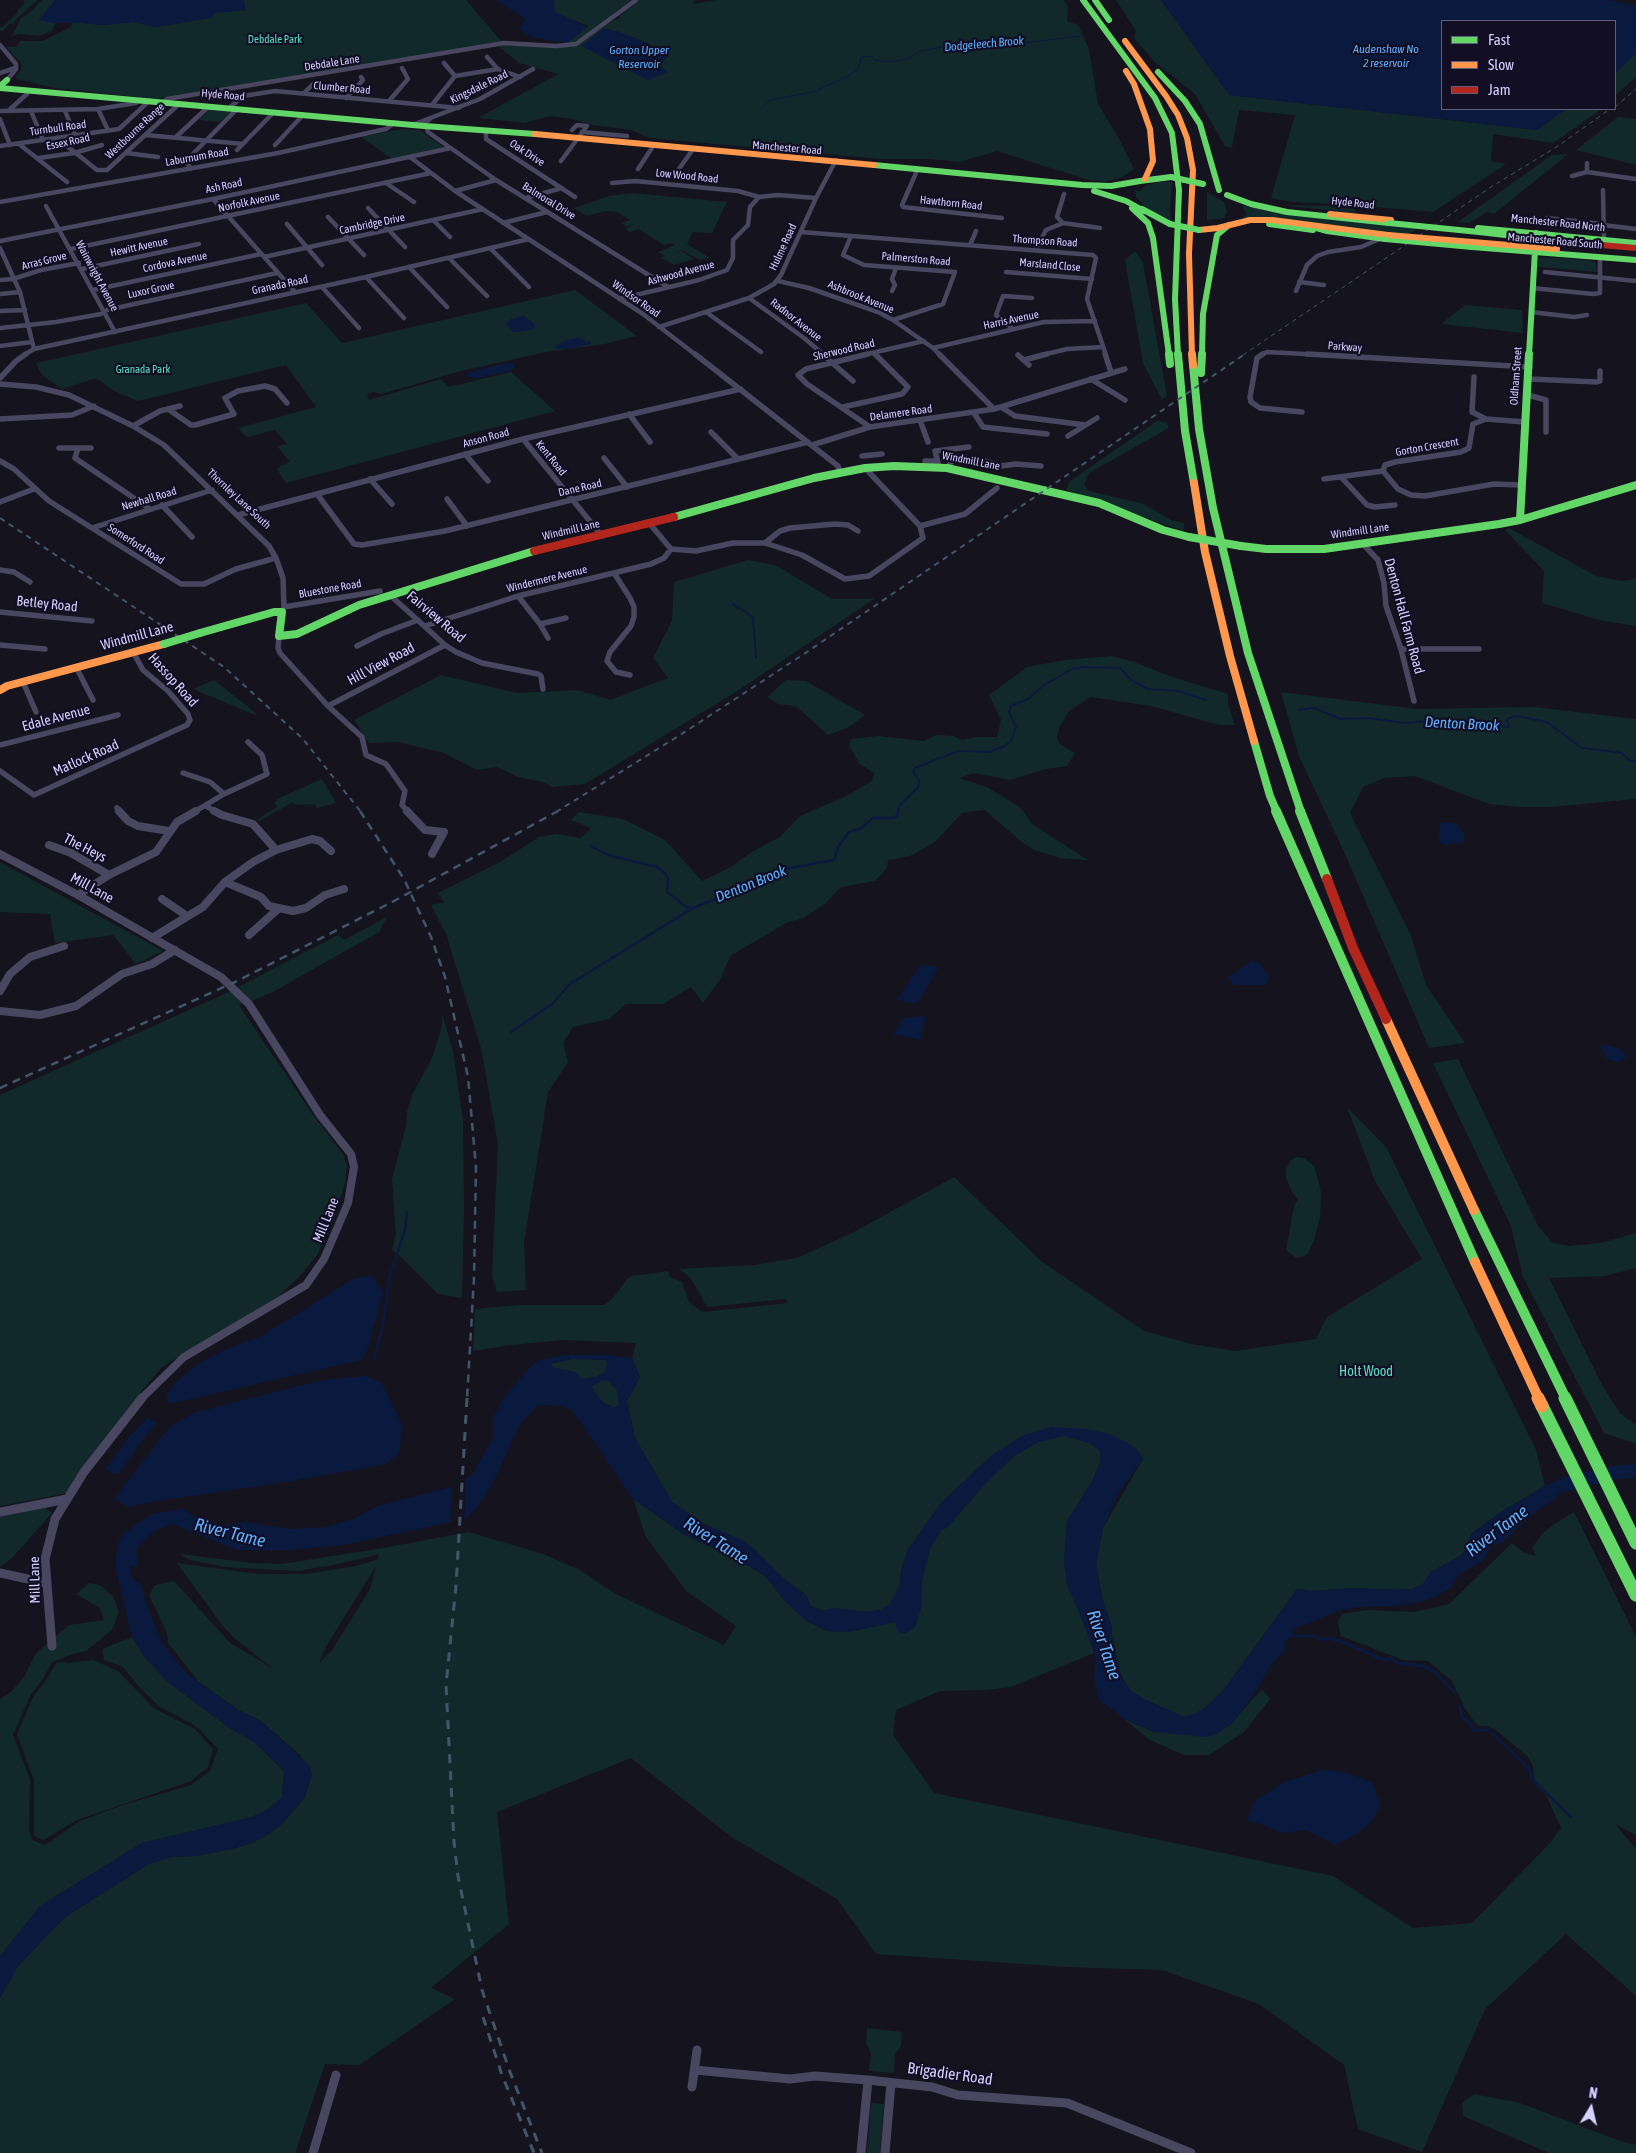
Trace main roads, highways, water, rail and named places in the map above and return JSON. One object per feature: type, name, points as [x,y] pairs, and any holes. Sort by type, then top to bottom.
[{"type":"main road","points":[[1095,0],[1153,77],[1174,109],[1187,138],[1193,170],[1189,254],[1190,338],[1199,429],[1213,508],[1248,653],[1294,794],[1353,948],[1498,1262],[1636,1543]]},
{"type":"main road","points":[[1084,1],[1134,84],[1150,129],[1153,161],[1144,178],[1132,187],[1130,193],[1135,202],[1144,211]]},
{"type":"main road","points":[[1084,1],[1155,98],[1172,133],[1179,190],[1175,299],[1186,440],[1205,552],[1230,656],[1270,796],[1474,1261],[1554,1432],[1636,1595]]},
{"type":"main road","points":[[1118,32],[1184,101],[1200,124],[1224,190],[1251,204],[1269,208],[1390,221],[1636,255]]},
{"type":"main road","name":"Hyde Road","points":[[3,79],[49,91]]},
{"type":"main road","name":"Hyde Road","points":[[3,79],[27,92],[49,91],[394,123]]},
{"type":"main road","name":"Manchester Road","points":[[428,122],[486,133],[576,135],[652,148],[691,152],[834,162],[1082,185],[1111,186],[1144,178],[1171,177],[1224,190]]},
{"type":"main road","name":"Manchester Road","points":[[394,123],[412,125],[428,122],[576,135],[757,153],[916,173],[1053,186],[1105,193],[1144,211],[1154,223]]},
{"type":"main road","points":[[1199,429],[1203,314],[1221,230],[1233,224],[1239,211],[1216,180],[1209,150]]},
{"type":"main road","points":[[1053,186],[1098,193],[1129,206],[1154,223],[1199,230],[1261,219],[1385,237],[1636,248]]},
{"type":"main road","name":"Hyde Road","points":[[1390,221],[1478,228]]},
{"type":"main road","points":[[1154,223],[1156,254],[1171,366],[1181,393]]},
{"type":"main road","points":[[1219,238],[1235,227],[1252,224],[1297,223],[1365,241],[1385,237]]},
{"type":"main road","points":[[1269,224],[1327,232]]},
{"type":"main road","name":"Manchester Road North","points":[[1478,228],[1636,243]]},
{"type":"main road","name":"Oldham Street","points":[[1520,520],[1536,233]]},
{"type":"main road","name":"Manchester Road South","points":[[1385,237],[1535,253],[1636,260]]},
{"type":"main road","name":"Windmill Lane","points":[[279,636],[297,634],[385,593],[518,555],[650,524],[780,486],[840,472],[870,468],[940,467],[1098,503],[1163,530],[1189,537],[1241,546],[1292,550],[1324,549],[1520,520],[1636,485]]},
{"type":"main road","name":"Windmill Lane","points":[[0,690],[283,610]]},
{"type":"main road","name":"Thornley Lane South","points":[[279,636],[283,610]]},
{"type":"water","points":[[55,0],[244,0],[246,10],[215,13],[210,18],[156,27],[133,22],[103,25],[52,23],[39,20]]},
{"type":"water","name":"Gorton Upper Reservoir","points":[[496,0],[554,0],[555,12],[587,27],[567,43],[531,37],[519,29],[525,19]]},
{"type":"water","name":"Audenshaw No 2 reservoir","points":[[1161,0],[1608,0],[1636,6],[1636,53],[1616,73],[1616,20],[1441,20],[1441,110],[1565,110],[1537,130],[1229,95]]},
{"type":"water","name":"Gorton Upper Reservoir","points":[[604,28],[645,42],[669,55],[659,65],[668,72],[648,80],[581,46]]},
{"type":"water","points":[[524,316],[535,324],[534,329],[513,332],[506,324],[511,319]]},
{"type":"water","points":[[584,339],[585,342],[591,341],[591,344],[568,349],[558,349],[555,346],[566,340]]},
{"type":"water","points":[[507,363],[514,364],[515,366],[511,371],[477,378],[465,376],[467,373]]},
{"type":"water","points":[[1443,822],[1455,823],[1459,827],[1464,834],[1464,843],[1445,845],[1439,842],[1440,824]]},
{"type":"water","points":[[1252,961],[1260,963],[1269,976],[1266,985],[1235,985],[1227,978]]},
{"type":"water","points":[[921,965],[939,967],[917,1004],[896,1000]]},
{"type":"water","points":[[926,1016],[920,1040],[893,1034],[903,1018]]},
{"type":"water","points":[[1606,1045],[1620,1049],[1626,1056],[1625,1059],[1617,1062],[1607,1059],[1599,1046]]},
{"type":"water","points":[[372,1276],[383,1293],[368,1349],[361,1360],[169,1404],[166,1395],[177,1381],[201,1362],[222,1351],[263,1335],[355,1278]]},
{"type":"water","name":"River Tame","points":[[564,1355],[609,1355],[632,1358],[640,1377],[627,1401],[635,1438],[672,1502],[704,1524],[746,1542],[783,1578],[806,1595],[811,1606],[822,1611],[834,1608],[868,1612],[880,1610],[890,1604],[900,1585],[901,1571],[907,1551],[941,1503],[992,1455],[1021,1436],[1051,1427],[1087,1429],[1110,1434],[1128,1443],[1138,1451],[1143,1459],[1119,1492],[1103,1528],[1096,1565],[1102,1597],[1112,1628],[1112,1637],[1122,1678],[1131,1691],[1184,1717],[1195,1714],[1206,1707],[1225,1688],[1297,1589],[1312,1591],[1354,1588],[1412,1589],[1423,1584],[1431,1572],[1460,1556],[1465,1551],[1472,1533],[1504,1510],[1545,1486],[1562,1478],[1610,1466],[1636,1464],[1636,1478],[1617,1479],[1560,1493],[1556,1499],[1537,1510],[1503,1542],[1491,1546],[1484,1560],[1458,1575],[1451,1588],[1434,1597],[1417,1603],[1356,1607],[1338,1611],[1296,1628],[1286,1641],[1284,1652],[1273,1662],[1249,1702],[1230,1725],[1215,1735],[1204,1737],[1154,1732],[1124,1719],[1099,1700],[1094,1678],[1096,1657],[1067,1585],[1064,1563],[1067,1521],[1093,1480],[1100,1463],[1100,1451],[1090,1443],[1064,1436],[1038,1442],[1014,1456],[982,1487],[948,1527],[941,1530],[930,1549],[922,1580],[921,1608],[915,1627],[905,1634],[898,1631],[895,1622],[848,1632],[827,1631],[805,1620],[784,1600],[765,1576],[740,1561],[685,1535],[633,1499],[572,1410],[555,1405],[538,1405],[520,1424],[494,1481],[476,1509],[465,1519],[343,1545],[291,1550],[238,1550],[172,1524],[155,1531],[140,1544],[136,1551],[138,1565],[135,1568],[130,1564],[131,1574],[134,1580],[140,1583],[150,1614],[163,1644],[191,1677],[238,1710],[261,1721],[310,1766],[312,1775],[305,1797],[283,1823],[270,1833],[252,1843],[232,1849],[196,1856],[171,1857],[149,1864],[65,1917],[18,1966],[0,1998],[0,1956],[40,1906],[142,1843],[252,1817],[270,1808],[282,1797],[284,1771],[278,1764],[254,1742],[231,1729],[168,1682],[145,1658],[132,1637],[115,1565],[118,1543],[124,1533],[151,1514],[183,1509],[199,1520],[218,1526],[244,1522],[290,1529],[327,1527],[355,1518],[377,1506],[451,1487],[472,1475],[493,1437],[493,1417],[506,1394],[536,1361]],"holes":[[[572,1359],[606,1360],[605,1372],[596,1377],[582,1379],[575,1372],[555,1368],[550,1364]],[[601,1381],[609,1381],[617,1390],[619,1403],[614,1408],[604,1403],[594,1392],[592,1386]]]},
{"type":"water","points":[[366,1376],[382,1383],[403,1427],[399,1453],[386,1464],[128,1507],[114,1499],[170,1426],[193,1413],[322,1380]]},
{"type":"water","points":[[147,1418],[157,1423],[143,1439],[118,1475],[105,1470],[128,1438]]},
{"type":"water","points":[[1322,1770],[1344,1772],[1372,1782],[1380,1804],[1374,1819],[1355,1835],[1335,1845],[1306,1830],[1281,1833],[1261,1824],[1247,1821],[1255,1800],[1287,1781]]},
{"type":"waterway","name":"Dodgeleech Brook","points":[[761,108],[771,100],[816,91],[850,75],[859,68],[861,57],[872,56],[874,60],[890,62],[907,59],[921,51],[942,47],[971,44],[986,45],[991,43],[1023,43],[1081,36]]},
{"type":"waterway","points":[[733,604],[753,617],[756,658]]},
{"type":"waterway","name":"Denton Brook","points":[[898,812],[900,805],[918,787],[919,781],[913,771],[915,768],[958,751],[990,752],[1003,747],[1011,741],[1016,727],[1009,712],[1011,706],[1028,699],[1044,685],[1072,669],[1082,667],[1120,668],[1132,681],[1148,689],[1178,691],[1206,700]]},
{"type":"waterway","name":"Denton Brook","points":[[1298,710],[1314,708],[1340,719],[1368,718],[1404,723],[1429,721],[1465,727],[1482,723],[1507,727],[1509,726],[1507,719],[1516,716],[1547,722],[1582,748],[1622,753],[1629,760],[1636,762]]},
{"type":"waterway","name":"Denton Brook","points":[[511,1032],[552,1004],[570,984],[693,908],[751,885],[779,870],[834,860],[838,847],[849,832],[862,828],[873,818],[892,818],[897,816],[898,811]]},
{"type":"waterway","points":[[591,846],[608,855],[657,867],[665,873],[668,879],[667,892],[686,907],[692,908]]},
{"type":"waterway","points":[[374,1360],[383,1324],[390,1275],[405,1230],[407,1212]]},
{"type":"waterway","points":[[1287,1636],[1314,1636],[1323,1640],[1327,1638],[1340,1641],[1384,1660],[1391,1658],[1396,1663],[1423,1666],[1436,1673],[1454,1692]]},
{"type":"waterway","points":[[1460,1705],[1462,1717],[1470,1723],[1474,1730],[1489,1730],[1524,1764],[1530,1771],[1532,1779],[1571,1817]]},
{"type":"railway","points":[[1616,106],[1636,89]]},
{"type":"railway","points":[[1243,355],[1491,187],[1558,146],[1609,110]]},
{"type":"railway","points":[[556,812],[677,737],[807,652],[1245,354]]},
{"type":"railway","points":[[0,518],[224,667],[303,739],[361,812]]},
{"type":"railway","points":[[360,811],[404,879],[410,892]]},
{"type":"railway","points":[[410,892],[558,811]]},
{"type":"railway","points":[[0,1088],[235,982],[410,892]]},
{"type":"railway","points":[[410,892],[431,937],[445,977],[468,1077],[476,1167],[474,1278],[467,1399]]},
{"type":"railway","points":[[467,1398],[456,1586],[446,1685],[454,1842],[458,1876],[482,1990],[510,2072],[542,2153]]},
{"type":"railway","points":[[483,2017],[502,2075],[534,2153]]},
{"type":"park label","name":"Debdale Park","points":[[275,40]]},
{"type":"park label","name":"Granada Park","points":[[143,370]]},
{"type":"park label","name":"Holt Wood","points":[[1366,1372]]}]
